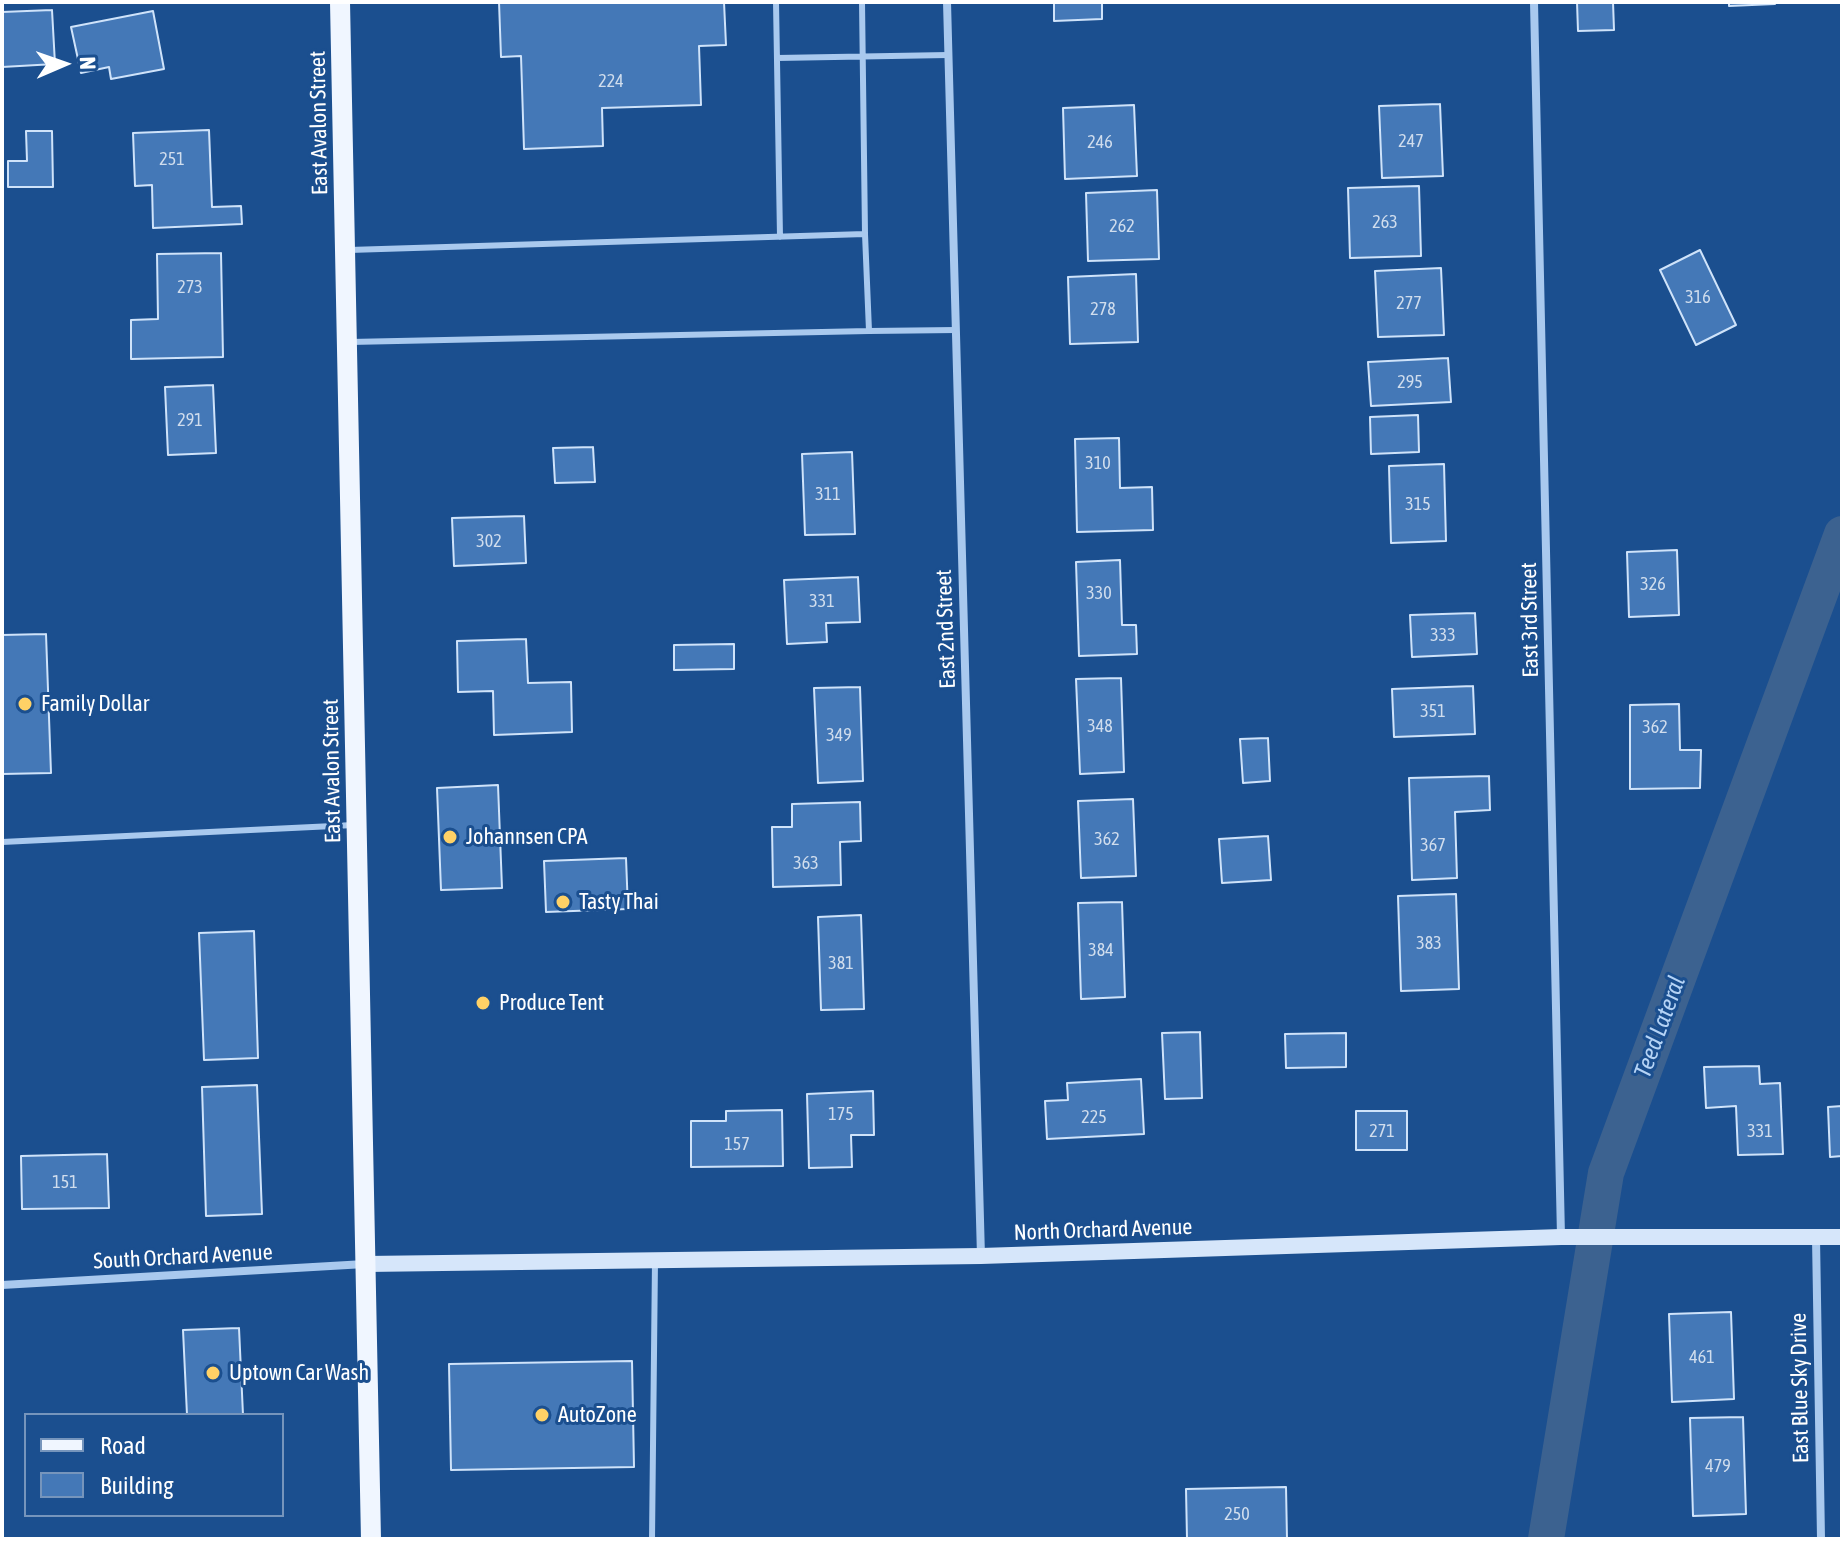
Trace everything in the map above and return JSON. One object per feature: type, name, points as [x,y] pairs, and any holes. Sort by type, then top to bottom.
[{"type":"main road","name":"East Avalon Street","points":[[340,2],[371,1539]]},
{"type":"street","name":"East 2nd Street","points":[[947,2],[981,1256]]},
{"type":"street","name":"East 3rd Street","points":[[1534,2],[1561,1237]]},
{"type":"street","name":"North Orchard Avenue","points":[[366,1264],[981,1256],[1561,1237],[1842,1237]]},
{"type":"street","name":"East Blue Sky Drive","points":[[1816,1237],[1821,1539]]},
{"type":"street","name":"South Orchard Avenue","points":[[2,1285],[366,1264]]},
{"type":"lane","points":[[776,2],[780,237]]},
{"type":"lane","points":[[862,2],[869,331]]},
{"type":"lane","points":[[777,58],[948,55]]},
{"type":"lane","points":[[346,251],[865,234]]},
{"type":"lane","points":[[347,342],[956,330]]},
{"type":"lane","points":[[2,842],[357,825]]},
{"type":"lane","points":[[652,1539],[655,1260]]},
{"type":"building","points":[[499,2],[724,2],[726,45],[699,46],[701,105],[602,108],[603,146],[524,149],[521,56],[501,57]]},
{"type":"building","points":[[1054,2],[1102,2],[1102,19],[1054,21]]},
{"type":"building","points":[[1577,2],[1613,2],[1614,30],[1578,31]]},
{"type":"building","points":[[1729,2],[1775,2],[1775,4],[1729,6]]},
{"type":"building","points":[[52,10],[55,64],[2,67],[2,12]]},
{"type":"building","points":[[153,11],[164,69],[111,79],[109,67],[81,73],[71,27]]},
{"type":"building","points":[[1440,104],[1443,176],[1382,178],[1379,106]]},
{"type":"building","points":[[1134,105],[1137,176],[1065,179],[1063,108]]},
{"type":"building","points":[[209,130],[212,207],[241,206],[242,224],[153,228],[152,185],[135,186],[133,133]]},
{"type":"building","points":[[26,131],[52,131],[53,187],[8,187],[8,161],[27,161]]},
{"type":"building","points":[[1419,186],[1421,256],[1350,258],[1348,188]]},
{"type":"building","points":[[1157,190],[1159,259],[1088,261],[1086,193]]},
{"type":"building","points":[[1700,250],[1736,325],[1696,345],[1660,270]]},
{"type":"building","points":[[221,253],[223,357],[131,359],[131,320],[158,319],[157,254]]},
{"type":"building","points":[[1441,268],[1444,335],[1378,337],[1375,271]]},
{"type":"building","points":[[1136,274],[1138,342],[1070,344],[1068,277]]},
{"type":"building","points":[[1448,358],[1451,402],[1371,406],[1368,362]]},
{"type":"building","points":[[213,385],[216,453],[168,455],[165,387]]},
{"type":"building","points":[[1418,415],[1419,452],[1371,454],[1370,417]]},
{"type":"building","points":[[1119,438],[1120,488],[1152,487],[1153,530],[1077,532],[1075,439]]},
{"type":"building","points":[[593,447],[595,482],[555,483],[553,448]]},
{"type":"building","points":[[852,452],[855,534],[805,535],[802,454]]},
{"type":"building","points":[[1444,464],[1446,541],[1391,543],[1389,466]]},
{"type":"building","points":[[524,516],[526,563],[454,566],[452,518]]},
{"type":"building","points":[[1677,550],[1679,615],[1629,617],[1627,552]]},
{"type":"building","points":[[1120,560],[1122,625],[1136,625],[1137,654],[1079,656],[1076,562]]},
{"type":"building","points":[[858,577],[860,622],[826,623],[827,642],[787,644],[784,580]]},
{"type":"building","points":[[1475,613],[1477,654],[1412,657],[1410,615]]},
{"type":"building","name":"Family Dollar","points":[[46,634],[51,773],[2,774],[2,635]]},
{"type":"building","points":[[526,639],[528,683],[571,682],[572,732],[494,735],[493,691],[458,692],[457,641]]},
{"type":"building","points":[[734,644],[734,669],[674,670],[674,645]]},
{"type":"building","points":[[1121,678],[1124,772],[1080,774],[1076,679]]},
{"type":"building","points":[[1473,686],[1475,734],[1394,737],[1392,689]]},
{"type":"building","points":[[860,687],[863,781],[818,783],[814,688]]},
{"type":"building","points":[[1679,704],[1680,750],[1701,750],[1700,788],[1630,789],[1630,705]]},
{"type":"building","points":[[1268,738],[1270,781],[1243,783],[1240,739]]},
{"type":"building","points":[[1489,776],[1490,810],[1455,812],[1457,878],[1412,880],[1409,778]]},
{"type":"building","points":[[498,785],[502,888],[441,890],[437,788]]},
{"type":"building","points":[[1133,799],[1136,876],[1081,878],[1078,801]]},
{"type":"building","points":[[860,802],[861,841],[840,842],[841,885],[773,887],[772,827],[792,827],[792,804]]},
{"type":"building","points":[[1268,836],[1271,880],[1222,883],[1219,839]]},
{"type":"building","points":[[626,858],[628,909],[546,912],[544,861]]},
{"type":"building","points":[[1456,894],[1459,989],[1401,991],[1398,896]]},
{"type":"building","points":[[1122,902],[1125,997],[1081,999],[1078,903]]},
{"type":"building","points":[[861,915],[864,1009],[821,1010],[818,917]]},
{"type":"building","points":[[254,931],[258,1058],[204,1060],[199,933]]},
{"type":"building","points":[[1200,1032],[1202,1098],[1165,1099],[1162,1033]]},
{"type":"building","points":[[1346,1033],[1346,1067],[1286,1068],[1285,1034]]},
{"type":"building","points":[[1759,1066],[1760,1084],[1780,1083],[1783,1154],[1738,1155],[1736,1106],[1706,1108],[1704,1067]]},
{"type":"building","points":[[1141,1079],[1144,1134],[1047,1139],[1045,1101],[1068,1100],[1067,1083]]},
{"type":"building","points":[[257,1085],[262,1214],[206,1216],[202,1087]]},
{"type":"building","points":[[873,1091],[874,1135],[851,1135],[852,1167],[809,1168],[807,1094]]},
{"type":"building","points":[[1842,1106],[1842,1156],[1830,1157],[1828,1107]]},
{"type":"building","points":[[782,1110],[783,1166],[691,1167],[691,1121],[726,1121],[726,1111]]},
{"type":"building","points":[[1356,1111],[1407,1111],[1407,1150],[1356,1150]]},
{"type":"building","points":[[107,1154],[109,1208],[22,1209],[21,1156]]},
{"type":"building","points":[[1731,1312],[1734,1399],[1672,1402],[1669,1314]]},
{"type":"building","name":"Uptown Car Wash","points":[[239,1328],[243,1413],[187,1413],[183,1330]]},
{"type":"building","name":"AutoZone","points":[[632,1361],[634,1467],[451,1470],[449,1364]]},
{"type":"building","points":[[1743,1417],[1746,1514],[1693,1516],[1690,1418]]},
{"type":"building","points":[[1286,1487],[1287,1539],[1187,1539],[1186,1489]]},
{"type":"waterway","name":"Teed Lateral","points":[[1546,1539],[1606,1173],[1842,534]]},
{"type":"place","name":"Family Dollar","points":[[25,704]]},
{"type":"place","name":"Johannsen CPA","points":[[450,837]]},
{"type":"place","name":"Tasty Thai","points":[[563,902]]},
{"type":"place","name":"Produce Tent","points":[[483,1003]]},
{"type":"place","name":"Uptown Car Wash","points":[[213,1373]]},
{"type":"place","name":"AutoZone","points":[[542,1415]]}]
